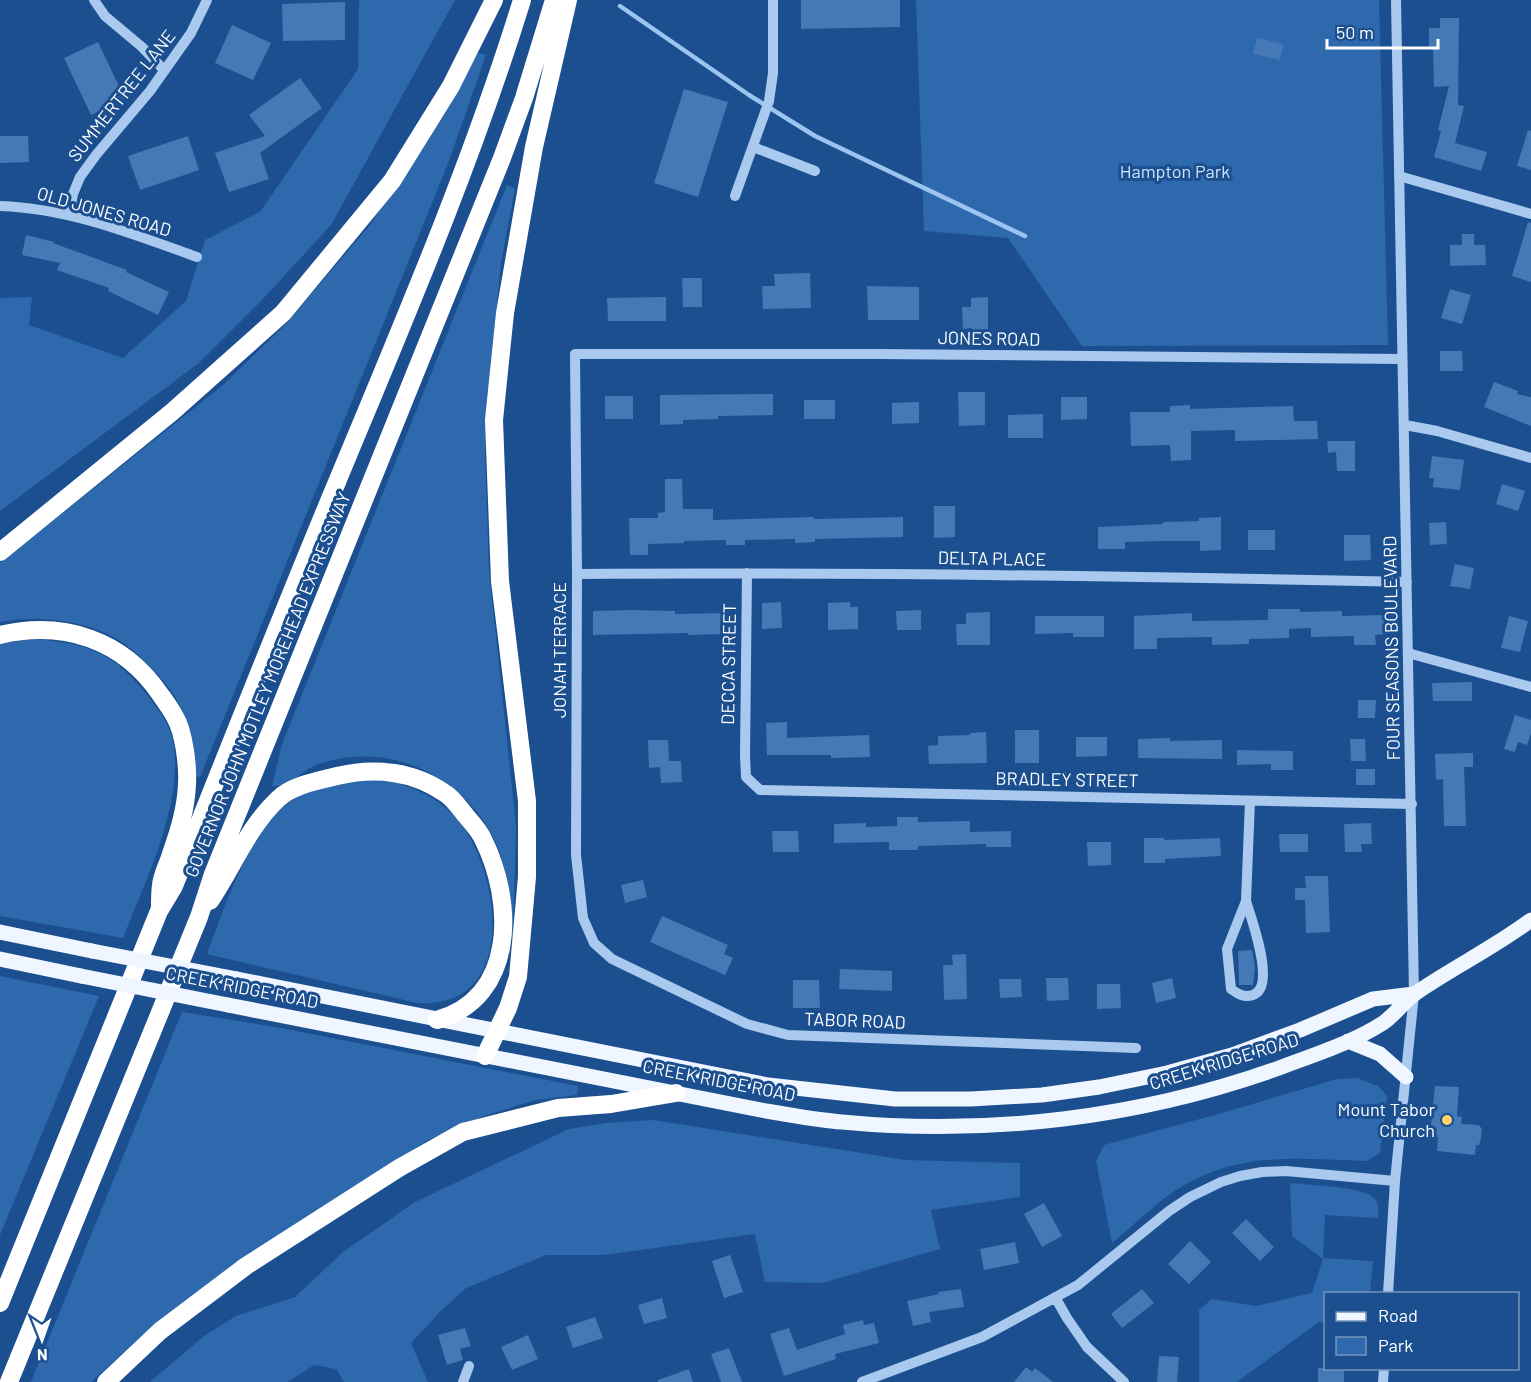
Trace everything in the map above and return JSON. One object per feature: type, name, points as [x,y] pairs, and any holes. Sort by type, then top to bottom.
[{"type":"highway","points":[[0,552],[172,412],[284,313],[393,181],[451,86],[494,0]]},
{"type":"highway","name":"GOVERNOR JOHN MOTLEY MOREHEAD EXPRESSWAY","points":[[0,1303],[159,911],[174,886],[402,324],[495,86],[522,0]]},
{"type":"highway","name":"GOVERNOR JOHN MOTLEY MOREHEAD EXPRESSWAY","points":[[9,1382],[199,917],[213,874],[502,158],[524,98],[554,0]]},
{"type":"highway","points":[[485,1056],[499,1031],[518,976],[527,877],[527,801],[500,581],[494,420],[505,313],[534,147],[568,0]]},
{"type":"highway","points":[[0,634],[34,630],[61,631],[110,646],[128,658],[150,680],[176,718],[184,751],[187,783],[183,820],[161,884],[159,911]]},
{"type":"highway","points":[[199,917],[228,875],[252,830],[280,797],[305,784],[374,771],[401,773],[423,782],[448,794],[483,837],[497,872],[503,917],[502,951],[494,974],[482,992],[466,1005],[452,1015],[437,1020]]},
{"type":"highway","points":[[106,1382],[160,1331],[246,1266],[399,1168],[463,1132],[558,1108],[611,1104],[676,1093]]},
{"type":"main road","name":"CREEK RIDGE ROAD","points":[[0,959],[766,1111],[841,1122],[916,1127],[994,1126],[1071,1119],[1195,1095],[1249,1078],[1348,1041],[1384,1023],[1414,994],[1514,933],[1531,920]]},
{"type":"main road","name":"CREEK RIDGE ROAD","points":[[0,932],[768,1085],[896,1099],[971,1099],[1042,1095],[1099,1087],[1167,1073],[1232,1055],[1300,1030],[1372,999],[1414,994]]},
{"type":"main road","points":[[1348,1041],[1380,1054],[1406,1077]]},
{"type":"street","points":[[94,0],[105,16],[142,47],[164,70]]},
{"type":"street","name":"SUMMERTREE LANE","points":[[69,215],[73,194],[80,177],[150,91],[191,33],[207,0]]},
{"type":"street","points":[[735,196],[769,100],[773,73],[772,0]]},
{"type":"street","name":"FOUR SEASONS BOULEVARD","points":[[1388,1292],[1395,1181],[1414,994],[1396,0]]},
{"type":"street","points":[[753,147],[814,171]]},
{"type":"street","points":[[1399,176],[1531,214]]},
{"type":"street","name":"OLD JONES ROAD","points":[[0,206],[24,207],[69,215],[122,230],[197,257]]},
{"type":"street","name":"JONES ROAD","points":[[575,354],[877,354],[1402,359]]},
{"type":"street","name":"JONAH TERRACE","points":[[575,354],[576,855],[583,918],[594,943]]},
{"type":"street","points":[[1405,424],[1531,458]]},
{"type":"street","name":"DELTA PLACE","points":[[577,574],[747,573],[1407,582]]},
{"type":"street","name":"DECCA STREET","points":[[745,756],[747,573]]},
{"type":"street","points":[[1408,653],[1531,687]]},
{"type":"street","name":"BRADLEY STREET","points":[[745,756],[747,777],[760,790],[1412,804]]},
{"type":"street","points":[[1246,901],[1261,952],[1263,985],[1257,994],[1248,996],[1238,994],[1231,989],[1227,949],[1246,901],[1251,801]]},
{"type":"street","name":"TABOR ROAD","points":[[594,943],[612,959],[669,988],[747,1024],[788,1035],[1136,1048]]},
{"type":"street","points":[[862,1382],[982,1337],[1078,1285],[1169,1211],[1197,1193],[1230,1179],[1262,1172],[1287,1171],[1395,1181]]},
{"type":"street","points":[[1056,1297],[1066,1318],[1087,1347],[1124,1382]]},
{"type":"street","points":[[463,1382],[469,1366]]},
{"type":"green space","points":[[359,0],[455,0],[331,225],[262,300],[199,363],[0,511],[0,298],[32,297],[29,325],[123,358],[186,301],[205,240],[260,212],[358,69]]},
{"type":"green space","name":"Hampton Park","points":[[916,0],[1379,0],[1388,345],[1082,346],[1008,238],[924,231]]},
{"type":"green space","points":[[478,53],[486,55],[449,161],[200,777],[194,776],[189,731],[185,717],[173,694],[158,675],[140,656],[125,645],[93,628],[46,619],[0,622],[0,563],[223,385],[283,327],[369,226],[421,151]]},
{"type":"green space","points":[[507,185],[515,188],[501,263],[485,454],[489,570],[516,826],[513,938],[509,938],[506,878],[499,851],[487,826],[470,803],[449,785],[425,771],[399,761],[371,757],[343,758],[322,763],[284,784],[272,786],[282,744]]},
{"type":"green space","points":[[32,639],[81,646],[118,665],[131,676],[151,700],[164,718],[172,737],[175,761],[174,786],[169,812],[152,865],[123,938],[0,916],[0,644]]},
{"type":"green space","points":[[383,779],[414,789],[442,805],[458,820],[473,843],[484,872],[491,903],[492,934],[486,962],[473,985],[450,999],[417,1003],[207,954],[239,873],[260,834],[273,817],[296,798],[328,783]]},
{"type":"green space","points":[[0,976],[99,996],[0,1235]]},
{"type":"green space","points":[[182,1012],[276,1027],[578,1086],[577,1095],[536,1100],[484,1116],[428,1140],[201,1289],[147,1331],[91,1382],[31,1382]]},
{"type":"green space","points":[[1357,1078],[1378,1086],[1387,1096],[1380,1153],[1367,1161],[1269,1160],[1223,1168],[1176,1190],[1112,1243],[1096,1161],[1104,1145],[1337,1079]]},
{"type":"green space","points":[[653,1120],[906,1160],[1020,1163],[1020,1197],[931,1210],[940,1249],[822,1283],[765,1282],[755,1234],[604,1255],[546,1255],[466,1288],[411,1343],[428,1382],[344,1382],[336,1369],[314,1365],[288,1382],[150,1382],[204,1336],[236,1316],[295,1297],[343,1252],[415,1202],[569,1129],[606,1123]]},
{"type":"green space","points":[[1290,1183],[1357,1190],[1373,1197],[1377,1202],[1378,1218],[1325,1215],[1323,1258],[1373,1261],[1370,1292],[1324,1292],[1324,1322],[1319,1322],[1237,1382],[1199,1382],[1199,1310],[1212,1299],[1256,1306],[1312,1293],[1323,1259],[1292,1236]]},
{"type":"building","points":[[801,0],[900,0],[900,27],[801,29]]},
{"type":"building","points":[[345,2],[345,40],[283,41],[282,4]]},
{"type":"building","points":[[1440,18],[1459,18],[1458,105],[1464,106],[1455,143],[1487,152],[1481,171],[1434,157],[1449,86],[1434,87],[1433,47],[1429,47],[1429,28],[1440,28]]},
{"type":"building","points":[[232,25],[271,43],[253,80],[215,63]]},
{"type":"building","points":[[1257,38],[1284,44],[1280,60],[1253,54]]},
{"type":"building","points":[[98,42],[125,99],[91,115],[64,58]]},
{"type":"building","points":[[300,78],[322,108],[260,153],[269,179],[229,192],[215,153],[265,136],[249,115]]},
{"type":"building","points":[[684,89],[728,102],[698,197],[654,183]]},
{"type":"building","points":[[1528,130],[1531,131],[1531,170],[1517,166]]},
{"type":"building","points":[[0,136],[28,136],[29,162],[0,163]]},
{"type":"building","points":[[188,136],[199,170],[140,190],[128,156]]},
{"type":"building","points":[[1528,222],[1531,223],[1531,282],[1512,276]]},
{"type":"building","points":[[1462,234],[1474,234],[1474,245],[1485,245],[1486,265],[1450,266],[1450,245],[1462,245]]},
{"type":"building","points":[[26,235],[54,242],[127,270],[126,272],[169,292],[158,315],[108,291],[109,288],[57,270],[60,263],[22,255]]},
{"type":"building","points":[[810,273],[811,308],[763,309],[762,286],[775,286],[774,274]]},
{"type":"building","points":[[682,278],[702,278],[702,307],[683,307]]},
{"type":"building","points":[[867,286],[919,287],[919,320],[868,320]]},
{"type":"building","points":[[1450,289],[1471,295],[1462,324],[1441,318]]},
{"type":"building","points":[[666,297],[666,321],[608,321],[607,298]]},
{"type":"building","points":[[988,297],[988,338],[972,339],[972,328],[963,329],[962,307],[971,307],[971,298]]},
{"type":"building","points":[[1440,351],[1462,351],[1463,371],[1440,371]]},
{"type":"building","points":[[1494,382],[1518,391],[1517,394],[1531,397],[1531,426],[1484,407]]},
{"type":"building","points":[[958,392],[985,392],[985,425],[959,426]]},
{"type":"building","points":[[773,394],[773,415],[718,416],[718,419],[683,420],[683,424],[660,425],[660,395]]},
{"type":"building","points":[[605,396],[633,396],[633,419],[605,419]]},
{"type":"building","points":[[1061,397],[1087,397],[1087,419],[1061,420]]},
{"type":"building","points":[[804,400],[835,400],[835,419],[804,419]]},
{"type":"building","points":[[919,402],[919,423],[892,424],[892,403]]},
{"type":"building","points":[[1190,405],[1190,409],[1293,406],[1294,421],[1317,421],[1318,439],[1235,441],[1235,430],[1191,431],[1191,460],[1171,461],[1170,445],[1131,446],[1130,412],[1170,412],[1170,406]]},
{"type":"building","points":[[1043,414],[1043,438],[1008,438],[1008,415]]},
{"type":"building","points":[[1327,441],[1355,441],[1355,471],[1337,471],[1336,452],[1328,453]]},
{"type":"building","points":[[1432,456],[1464,460],[1460,490],[1433,487],[1434,478],[1429,478]]},
{"type":"building","points":[[665,479],[682,479],[683,509],[713,509],[713,520],[903,517],[903,537],[815,539],[815,542],[795,543],[795,539],[745,540],[745,545],[726,545],[726,540],[684,541],[684,543],[648,544],[648,555],[630,555],[629,518],[658,518],[658,513],[665,512]]},
{"type":"building","points":[[1502,484],[1525,491],[1518,511],[1496,504]]},
{"type":"building","points":[[934,506],[955,506],[955,537],[934,538]]},
{"type":"building","points":[[1221,517],[1221,550],[1200,551],[1200,541],[1125,542],[1125,549],[1098,549],[1098,527],[1163,524],[1163,522],[1199,521],[1199,518]]},
{"type":"building","points":[[1446,522],[1447,544],[1430,545],[1429,523]]},
{"type":"building","points":[[1248,530],[1275,530],[1275,550],[1248,550]]},
{"type":"building","points":[[1344,535],[1370,535],[1371,560],[1344,561]]},
{"type":"building","points":[[1455,564],[1474,568],[1470,589],[1450,586]]},
{"type":"building","points":[[781,602],[782,628],[762,629],[762,603]]},
{"type":"building","points":[[850,602],[850,607],[858,607],[858,629],[828,630],[828,603]]},
{"type":"building","points":[[1268,609],[1300,609],[1300,612],[1342,611],[1342,616],[1386,615],[1386,634],[1375,635],[1376,645],[1354,645],[1354,636],[1311,637],[1311,628],[1289,629],[1289,638],[1249,639],[1249,644],[1212,645],[1212,637],[1157,638],[1157,649],[1134,649],[1134,616],[1192,613],[1192,621],[1268,620]]},
{"type":"building","points":[[921,610],[921,630],[897,630],[896,611]]},
{"type":"building","points":[[593,611],[675,611],[675,614],[727,613],[727,634],[593,635]]},
{"type":"building","points":[[990,612],[990,645],[957,645],[956,624],[966,624],[966,613]]},
{"type":"building","points":[[1035,616],[1104,616],[1104,637],[1073,637],[1073,633],[1035,634]]},
{"type":"building","points":[[1509,616],[1528,621],[1520,652],[1501,648]]},
{"type":"building","points":[[1472,682],[1472,701],[1433,701],[1432,683]]},
{"type":"building","points":[[1358,700],[1376,700],[1375,718],[1358,718]]},
{"type":"building","points":[[1515,715],[1531,720],[1531,733],[1527,745],[1518,742],[1515,752],[1504,749]]},
{"type":"building","points":[[787,722],[787,738],[869,735],[870,757],[767,755],[766,723]]},
{"type":"building","points":[[1015,730],[1039,730],[1039,763],[1015,763]]},
{"type":"building","points":[[986,732],[987,763],[929,764],[928,746],[938,745],[938,736]]},
{"type":"building","points":[[1076,737],[1107,737],[1107,756],[1076,757]]},
{"type":"building","points":[[1170,738],[1170,741],[1222,740],[1222,759],[1138,758],[1138,739]]},
{"type":"building","points":[[1350,739],[1365,739],[1366,761],[1351,761]]},
{"type":"building","points":[[648,740],[668,740],[669,761],[681,761],[682,782],[661,783],[660,767],[649,768]]},
{"type":"building","points":[[1237,750],[1293,751],[1293,770],[1271,770],[1271,764],[1237,765]]},
{"type":"building","points":[[1473,753],[1473,767],[1464,767],[1466,826],[1444,826],[1443,779],[1436,780],[1435,754]]},
{"type":"building","points":[[1356,769],[1375,769],[1375,785],[1356,785]]},
{"type":"building","points":[[897,817],[918,817],[918,822],[970,821],[970,832],[1011,831],[1011,847],[986,847],[986,844],[918,846],[918,850],[889,850],[889,842],[834,843],[834,824],[866,823],[866,827],[897,826]]},
{"type":"building","points":[[1371,823],[1372,844],[1361,844],[1362,852],[1345,852],[1344,824]]},
{"type":"building","points":[[772,831],[798,831],[799,852],[773,852]]},
{"type":"building","points":[[1279,834],[1308,834],[1308,852],[1280,852]]},
{"type":"building","points":[[1144,838],[1164,838],[1165,840],[1220,838],[1221,856],[1165,859],[1165,863],[1144,863]]},
{"type":"building","points":[[1087,842],[1111,842],[1111,865],[1088,866]]},
{"type":"building","points":[[1305,876],[1328,876],[1330,932],[1306,933],[1305,900],[1295,900],[1295,888],[1306,888]]},
{"type":"building","points":[[643,880],[647,897],[625,903],[621,885]]},
{"type":"building","points":[[662,916],[728,945],[724,954],[733,958],[725,975],[650,942]]},
{"type":"building","points":[[1252,950],[1255,967],[1253,985],[1239,985],[1238,951]]},
{"type":"building","points":[[966,954],[967,999],[944,1000],[943,965],[953,965],[952,955]]},
{"type":"building","points":[[840,969],[892,971],[892,991],[839,989]]},
{"type":"building","points":[[1046,978],[1068,978],[1069,1000],[1047,1001]]},
{"type":"building","points":[[1172,978],[1176,998],[1156,1003],[1152,983]]},
{"type":"building","points":[[999,979],[1021,979],[1022,997],[1000,998]]},
{"type":"building","points":[[793,980],[819,980],[820,1008],[793,1008]]},
{"type":"building","points":[[1097,984],[1120,984],[1121,1008],[1097,1009]]},
{"type":"building","name":"Mount Tabor Church","points":[[1435,1086],[1459,1087],[1457,1116],[1462,1117],[1461,1124],[1479,1125],[1482,1129],[1475,1155],[1437,1151],[1438,1137],[1430,1136]]},
{"type":"building","points":[[1044,1203],[1062,1236],[1042,1247],[1024,1214]]},
{"type":"building","points":[[1246,1219],[1274,1247],[1260,1261],[1232,1233]]},
{"type":"building","points":[[1190,1241],[1211,1262],[1189,1284],[1168,1264]]},
{"type":"building","points":[[1015,1242],[1019,1263],[984,1270],[980,1249]]},
{"type":"building","points":[[730,1255],[743,1292],[724,1298],[712,1261]]},
{"type":"building","points":[[961,1289],[964,1307],[929,1312],[931,1322],[913,1326],[907,1301],[939,1294],[938,1292]]},
{"type":"building","points":[[1142,1289],[1154,1303],[1122,1328],[1111,1314]]},
{"type":"building","points":[[662,1298],[667,1318],[644,1324],[638,1305]]},
{"type":"building","points":[[595,1317],[603,1338],[573,1348],[566,1327]]},
{"type":"building","points":[[863,1320],[864,1325],[874,1323],[879,1343],[835,1354],[836,1359],[784,1376],[770,1334],[789,1328],[797,1350],[845,1334],[843,1325]]},
{"type":"building","points":[[465,1328],[471,1346],[460,1349],[463,1360],[447,1365],[438,1335]]},
{"type":"building","points":[[528,1335],[538,1359],[512,1370],[501,1347]]},
{"type":"building","points":[[729,1348],[742,1382],[721,1382],[711,1354]]},
{"type":"building","points":[[1159,1356],[1179,1357],[1177,1382],[1157,1382]]},
{"type":"building","points":[[1026,1367],[1032,1372],[1035,1368],[1053,1382],[1014,1382]]},
{"type":"building","points":[[1318,1368],[1344,1370],[1344,1382],[1318,1382]]},
{"type":"building","points":[[689,1369],[693,1382],[658,1382],[658,1380]]},
{"type":"waterway","points":[[620,6],[749,95],[815,136],[1025,236]]},
{"type":"place","name":"Mount Tabor Church","points":[[1447,1120]]}]
